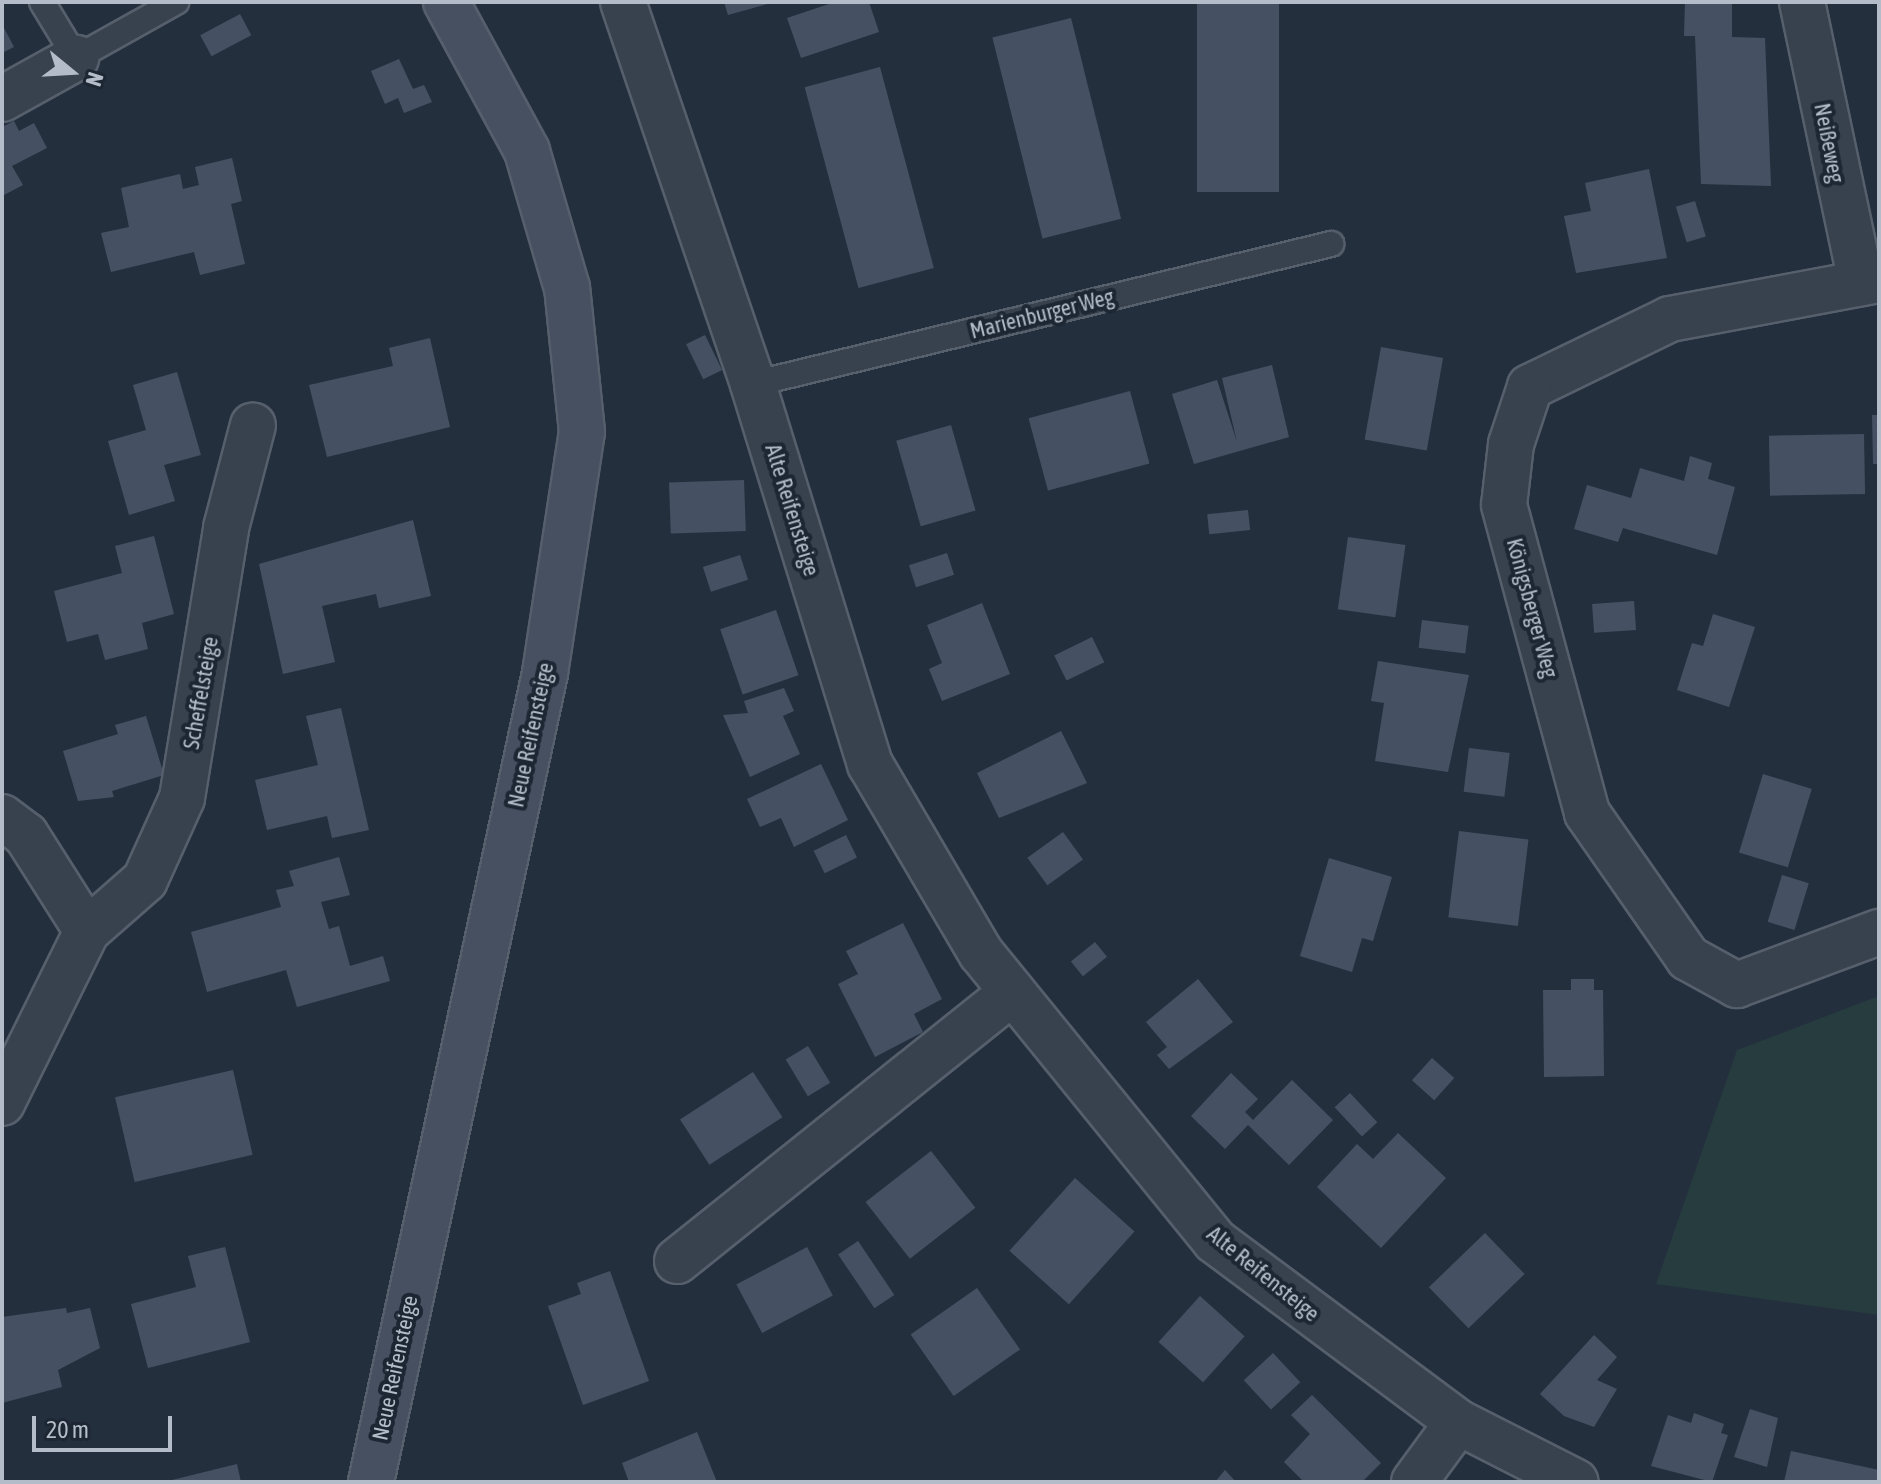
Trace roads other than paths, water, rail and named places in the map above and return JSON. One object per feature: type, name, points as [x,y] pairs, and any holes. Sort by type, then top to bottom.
[{"type":"main road","name":"Neue Reifensteige","points":[[371,1482],[545,673],[582,432],[567,288],[527,151],[446,2]]},
{"type":"street","name":"Alte Reifensteige","points":[[623,2],[753,384],[870,764],[981,953],[1215,1241],[1458,1422],[1576,1482]]},
{"type":"street","name":"Neißeweg","points":[[1802,2],[1870,281]]},
{"type":"street","points":[[2,99],[76,58]]},
{"type":"street","name":"Königsberger Weg","points":[[1870,281],[1670,319],[1530,387],[1511,444],[1504,505],[1587,813],[1688,958],[1737,985],[1879,932]]},
{"type":"street","name":"Scheffelsteige","points":[[2,1103],[87,931],[145,880],[182,798],[226,528],[253,425]]},
{"type":"street","points":[[2,817],[26,835],[87,931]]},
{"type":"street","points":[[677,1261],[1013,992]]},
{"type":"street","points":[[1414,1482],[1458,1422]]},
{"type":"lane","points":[[42,2],[76,58],[176,2]]},
{"type":"lane","name":"Marienburger Weg","points":[[753,384],[1331,244]]}]
